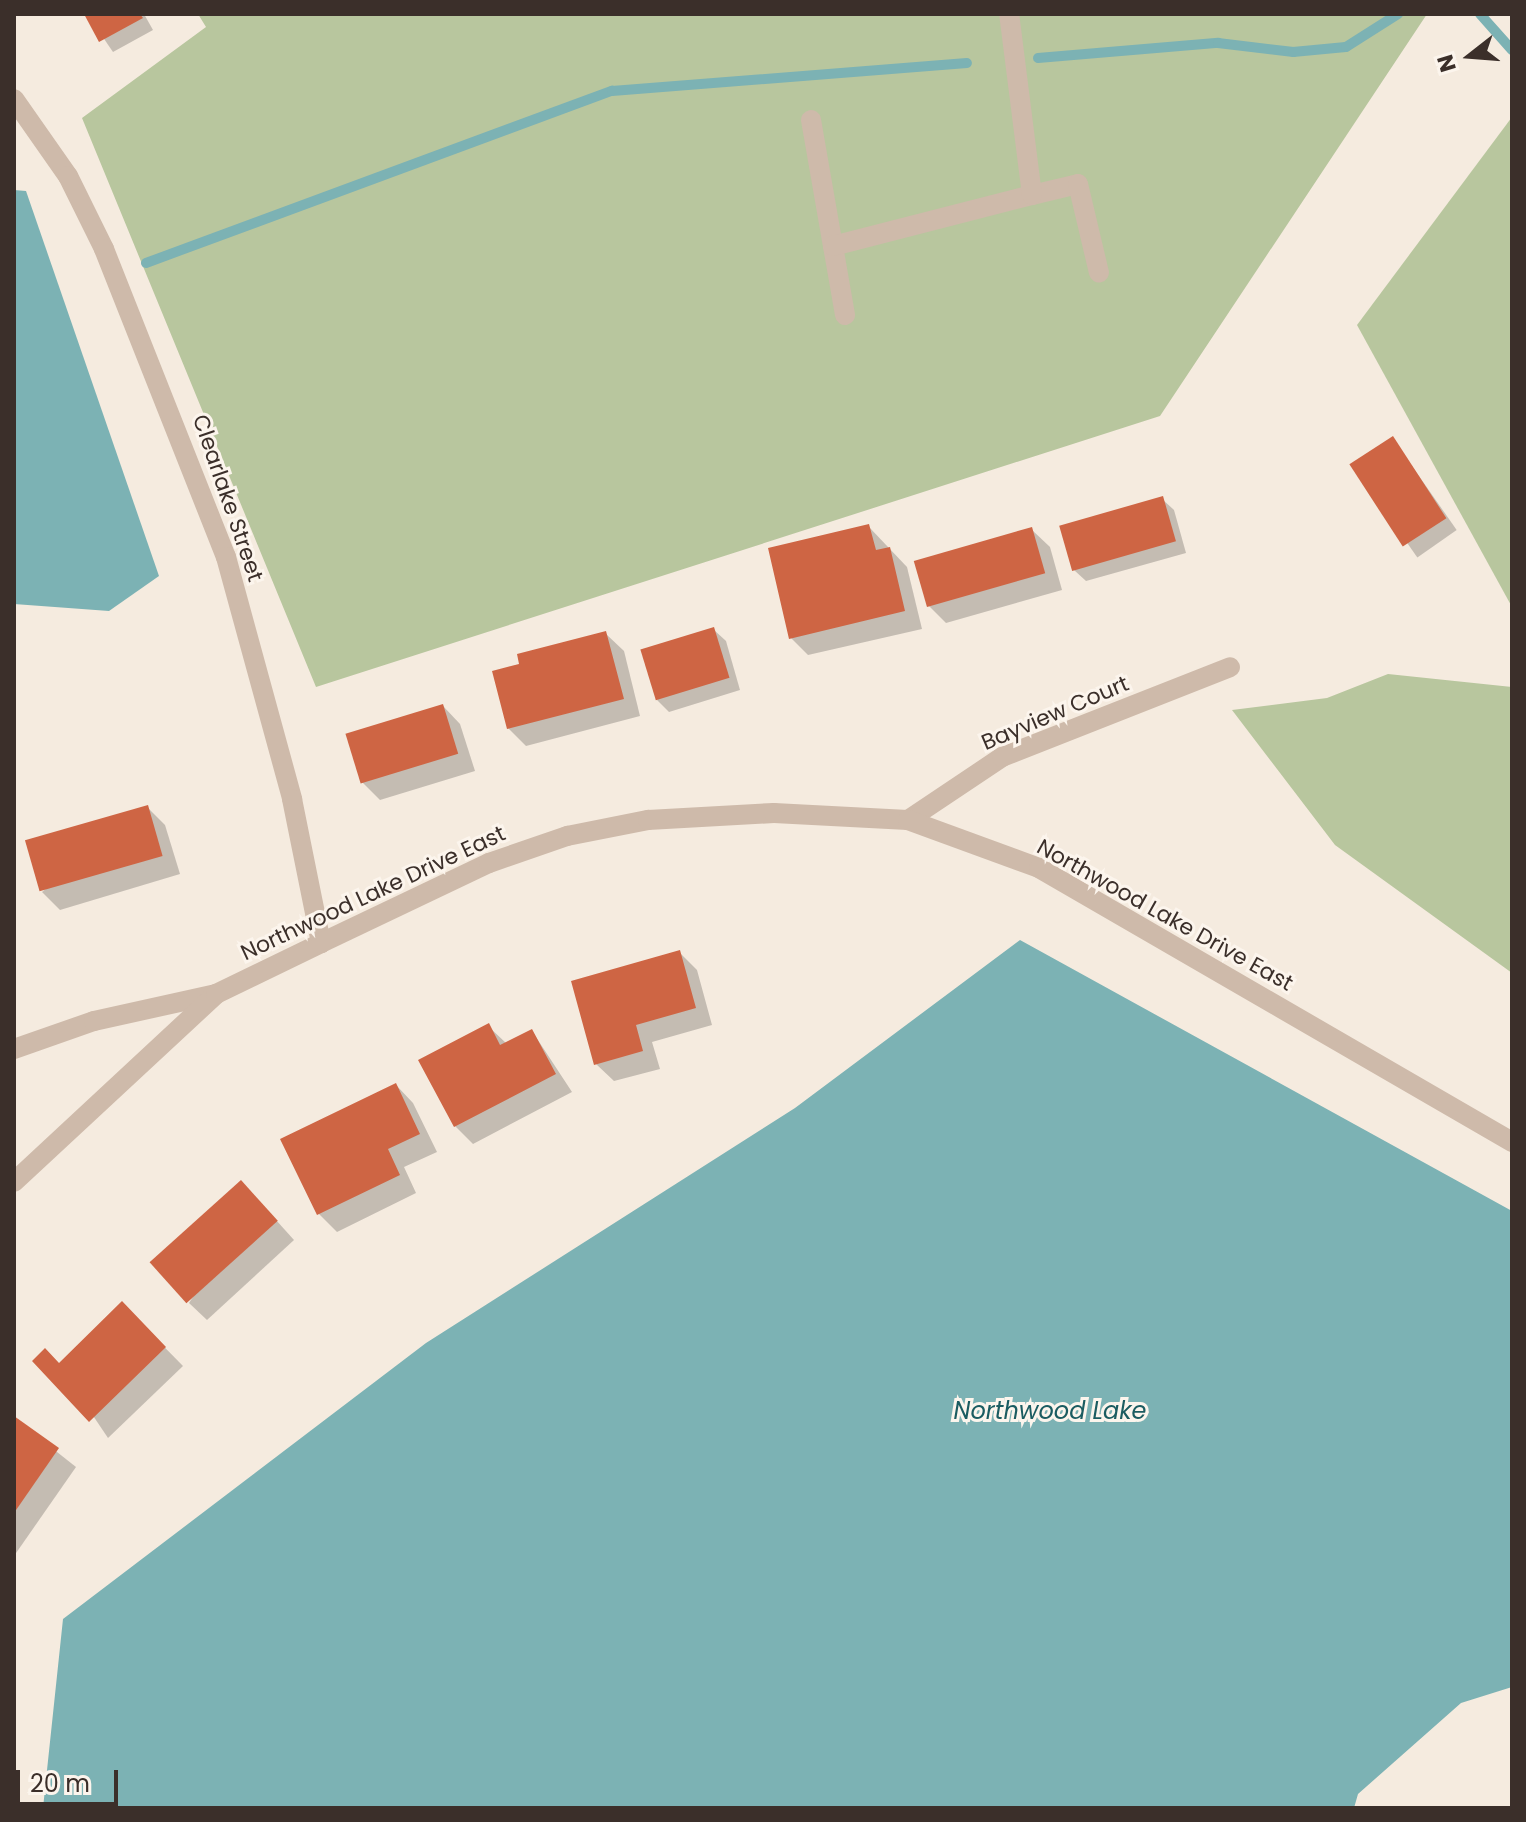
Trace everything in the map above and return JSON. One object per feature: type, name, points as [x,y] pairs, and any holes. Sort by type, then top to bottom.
[{"type":"street","points":[[1009,14],[1032,195]]},
{"type":"street","name":"Clearlake Street","points":[[14,99],[61,164],[104,249],[226,557],[295,812],[321,943]]},
{"type":"street","points":[[811,120],[845,315]]},
{"type":"street","points":[[833,246],[1078,184],[1099,273]]},
{"type":"street","name":"Bayview Court","points":[[908,820],[1002,757],[1230,667]]},
{"type":"street","name":"Northwood Lake Drive East","points":[[14,1182],[216,994],[489,863],[567,836],[689,816],[908,820],[1039,868],[1512,1142]]},
{"type":"street","points":[[14,1049],[94,1021],[216,994]]},
{"type":"green space","points":[[198,14],[1427,14],[1160,416],[316,687],[82,118],[206,27]]},
{"type":"green space","points":[[1512,117],[1512,607],[1357,325]]},
{"type":"green space","points":[[1388,674],[1512,687],[1512,973],[1335,845],[1232,710],[1327,698]]},
{"type":"water","points":[[14,190],[26,191],[159,576],[109,611],[14,604]]},
{"type":"water","name":"Northwood Lake","points":[[1020,940],[1512,1211],[1512,1687],[1461,1703],[1358,1794],[1354,1808],[43,1808],[63,1619],[426,1343],[795,1108]]},
{"type":"building","points":[[84,14],[140,14],[143,18],[99,42]]},
{"type":"building","points":[[1393,436],[1446,518],[1403,547],[1349,464]]},
{"type":"building","points":[[1163,496],[1176,541],[1072,571],[1059,526]]},
{"type":"building","points":[[869,524],[876,550],[890,547],[905,611],[789,639],[768,548]]},
{"type":"building","points":[[1032,527],[1045,573],[927,607],[914,561]]},
{"type":"building","points":[[714,627],[729,678],[656,700],[640,650]]},
{"type":"building","points":[[606,631],[624,699],[507,729],[492,671],[519,664],[517,654]]},
{"type":"building","points":[[443,704],[458,754],[361,784],[345,734]]},
{"type":"building","points":[[148,805],[163,856],[40,891],[25,840]]},
{"type":"building","points":[[680,950],[696,1008],[636,1025],[643,1051],[594,1065],[571,981]]},
{"type":"building","points":[[489,1023],[500,1045],[532,1029],[556,1074],[454,1127],[418,1060]]},
{"type":"building","points":[[396,1083],[420,1134],[388,1149],[400,1175],[317,1215],[280,1139]]},
{"type":"building","points":[[241,1180],[278,1221],[186,1303],[150,1262]]},
{"type":"building","points":[[122,1301],[166,1347],[89,1422],[32,1361],[45,1348],[59,1363]]},
{"type":"building","points":[[14,1416],[59,1448],[14,1513]]},
{"type":"waterway","points":[[1038,58],[1218,43],[1293,52],[1346,47],[1398,14]]},
{"type":"waterway","points":[[1480,14],[1512,50]]},
{"type":"waterway","points":[[146,263],[612,91],[967,63]]}]
